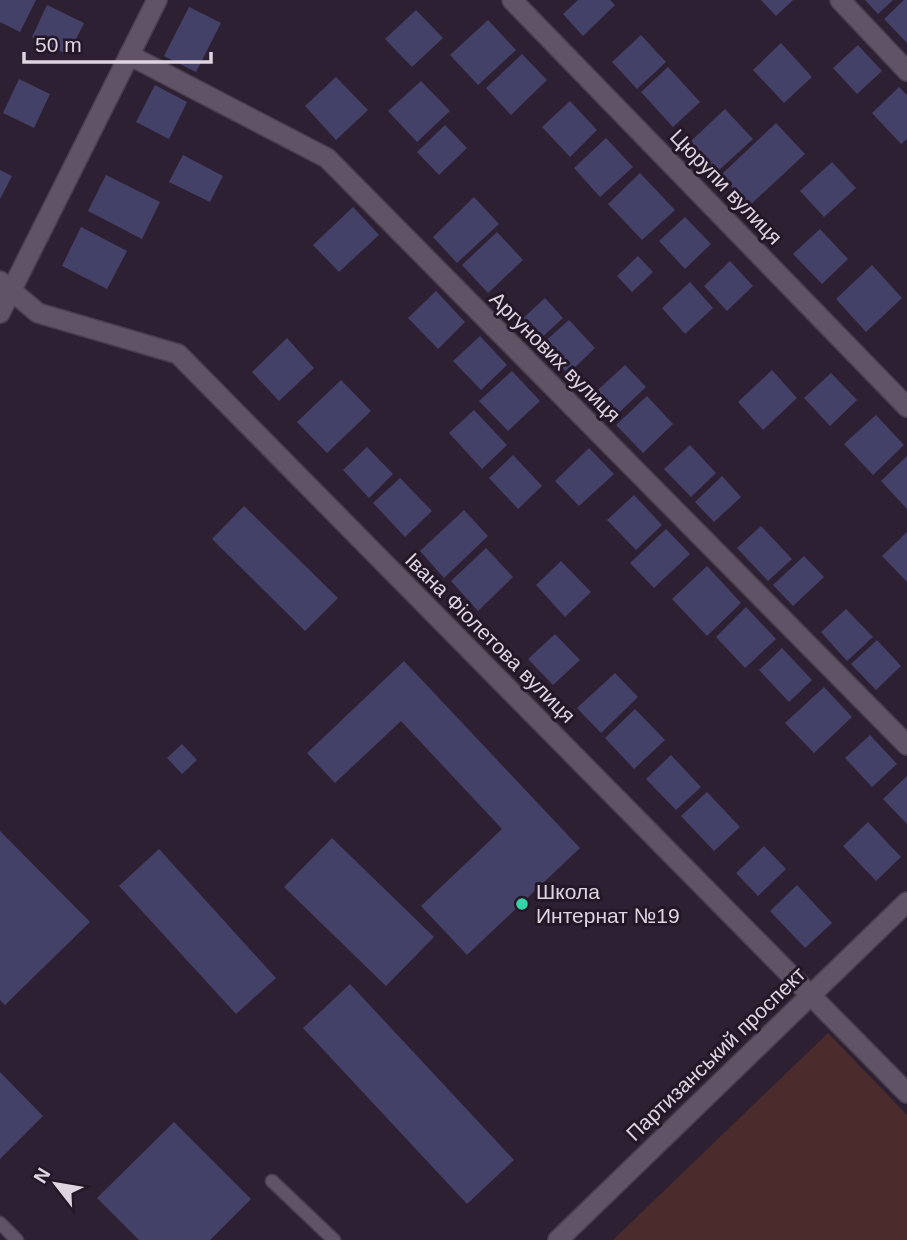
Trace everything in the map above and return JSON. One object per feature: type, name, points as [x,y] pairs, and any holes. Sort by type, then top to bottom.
[{"type":"street","points":[[0,313],[6,286],[157,0]]},
{"type":"street","name":"Цюрупи вулиця","points":[[512,0],[907,407]]},
{"type":"street","points":[[840,0],[907,71]]},
{"type":"street","name":"Аргунових вулиця","points":[[129,55],[327,159],[907,745]]},
{"type":"street","name":"Івана Фіолетова вулиця","points":[[6,286],[38,313],[178,354],[907,1093]]},
{"type":"street","name":"Партизанський проспект","points":[[558,1240],[907,902]]},
{"type":"lane","points":[[272,1181],[334,1240]]},
{"type":"lane","points":[[0,1223],[17,1240]]},
{"type":"shaded area","points":[[828,1033],[907,1115],[907,1240],[613,1240]]},
{"type":"building","points":[[0,0],[36,0],[20,32],[0,22]]},
{"type":"building","points":[[578,0],[610,0],[615,5],[583,36],[563,14]]},
{"type":"building","points":[[761,0],[793,0],[776,16]]},
{"type":"building","points":[[865,0],[893,0],[878,14]]},
{"type":"building","points":[[907,0],[907,43],[884,19]]},
{"type":"building","points":[[47,5],[84,23],[68,55],[32,37]]},
{"type":"building","points":[[189,7],[221,23],[196,72],[164,56]]},
{"type":"building","points":[[416,10],[443,38],[412,67],[385,39]]},
{"type":"building","points":[[488,20],[516,50],[478,85],[450,55]]},
{"type":"building","points":[[641,35],[666,62],[637,89],[612,62]]},
{"type":"building","points":[[781,43],[812,77],[784,103],[753,70]]},
{"type":"building","points":[[858,45],[882,71],[857,94],[833,68]]},
{"type":"building","points":[[522,54],[547,80],[511,115],[486,88]]},
{"type":"building","points":[[668,67],[700,102],[673,127],[641,92]]},
{"type":"building","points":[[336,77],[368,110],[336,140],[305,106]]},
{"type":"building","points":[[19,79],[50,94],[34,128],[3,113]]},
{"type":"building","points":[[421,81],[450,111],[417,142],[388,111]]},
{"type":"building","points":[[155,85],[187,102],[169,139],[136,122]]},
{"type":"building","points":[[899,87],[907,95],[907,139],[901,144],[872,113]]},
{"type":"building","points":[[570,101],[597,130],[570,157],[542,127]]},
{"type":"building","points":[[725,109],[753,139],[717,172],[690,142]]},
{"type":"building","points":[[776,123],[805,154],[749,206],[721,175]]},
{"type":"building","points":[[445,125],[467,148],[439,175],[417,152]]},
{"type":"building","points":[[606,138],[633,167],[600,197],[574,168]]},
{"type":"building","points":[[183,155],[223,176],[210,202],[169,182]]},
{"type":"building","points":[[832,162],[856,188],[824,217],[800,191]]},
{"type":"building","points":[[0,170],[12,176],[0,199]]},
{"type":"building","points":[[640,173],[675,210],[642,240],[608,204]]},
{"type":"building","points":[[106,175],[160,202],[142,239],[88,211]]},
{"type":"building","points":[[474,197],[499,224],[457,263],[433,237]]},
{"type":"building","points":[[353,207],[379,235],[339,272],[313,245]]},
{"type":"building","points":[[685,217],[711,244],[685,269],[659,241]]},
{"type":"building","points":[[81,227],[127,251],[107,289],[62,266]]},
{"type":"building","points":[[820,229],[848,259],[822,284],[793,254]]},
{"type":"building","points":[[497,232],[523,260],[488,293],[462,265]]},
{"type":"building","points":[[638,256],[653,272],[632,292],[617,276]]},
{"type":"building","points":[[730,261],[753,286],[727,311],[704,286]]},
{"type":"building","points":[[872,265],[902,298],[866,332],[836,299]]},
{"type":"building","points":[[690,282],[713,308],[685,334],[662,308]]},
{"type":"building","points":[[436,291],[465,322],[438,349],[408,318]]},
{"type":"building","points":[[545,298],[563,318],[538,341],[519,322]]},
{"type":"building","points":[[569,320],[595,348],[568,374],[541,345]]},
{"type":"building","points":[[480,336],[507,365],[481,390],[453,361]]},
{"type":"building","points":[[287,338],[314,368],[279,401],[252,372]]},
{"type":"building","points":[[625,365],[646,387],[610,421],[589,398]]},
{"type":"building","points":[[772,370],[797,398],[763,430],[738,402]]},
{"type":"building","points":[[512,371],[540,401],[508,431],[479,401]]},
{"type":"building","points":[[831,373],[857,400],[830,426],[804,398]]},
{"type":"building","points":[[341,380],[371,411],[327,453],[297,422]]},
{"type":"building","points":[[647,396],[673,424],[643,453],[616,425]]},
{"type":"building","points":[[474,410],[507,445],[482,469],[449,433]]},
{"type":"building","points":[[876,415],[904,445],[873,475],[844,444]]},
{"type":"building","points":[[690,445],[716,473],[691,497],[664,469]]},
{"type":"building","points":[[367,447],[393,474],[369,498],[343,470]]},
{"type":"building","points":[[589,448],[614,474],[579,506],[555,481]]},
{"type":"building","points":[[513,455],[542,486],[518,509],[489,478]]},
{"type":"building","points":[[907,456],[907,509],[881,481]]},
{"type":"building","points":[[722,476],[741,497],[714,522],[695,502]]},
{"type":"building","points":[[400,478],[432,511],[405,537],[373,503]]},
{"type":"building","points":[[634,495],[662,525],[636,550],[607,520]]},
{"type":"building","points":[[244,506],[338,598],[305,631],[212,539]]},
{"type":"building","points":[[464,510],[488,536],[444,578],[420,551]]},
{"type":"building","points":[[761,526],[792,559],[768,581],[737,548]]},
{"type":"building","points":[[666,529],[690,554],[654,588],[630,563]]},
{"type":"building","points":[[907,532],[907,582],[882,556]]},
{"type":"building","points":[[486,548],[513,577],[478,611],[451,581]]},
{"type":"building","points":[[804,556],[824,577],[793,606],[773,585]]},
{"type":"building","points":[[561,561],[591,592],[565,617],[536,585]]},
{"type":"building","points":[[707,566],[741,603],[707,636],[672,599]]},
{"type":"building","points":[[746,607],[776,639],[745,668],[716,637]]},
{"type":"building","points":[[846,609],[873,637],[847,661],[821,632]]},
{"type":"building","points":[[555,634],[580,660],[553,685],[528,659]]},
{"type":"building","points":[[877,640],[901,666],[876,690],[851,664]]},
{"type":"building","points":[[782,648],[812,680],[789,702],[759,670]]},
{"type":"building","points":[[404,661],[580,848],[467,955],[421,906],[502,829],[401,721],[335,783],[307,753]]},
{"type":"building","points":[[615,673],[638,697],[601,733],[577,708]]},
{"type":"building","points":[[824,687],[852,717],[814,753],[785,723]]},
{"type":"building","points":[[635,709],[665,740],[634,769],[605,738]]},
{"type":"building","points":[[870,735],[897,764],[872,787],[845,758]]},
{"type":"building","points":[[182,744],[197,760],[182,774],[167,758]]},
{"type":"building","points":[[671,755],[701,787],[676,810],[646,779]]},
{"type":"building","points":[[907,776],[907,824],[883,799]]},
{"type":"building","points":[[707,792],[740,827],[714,851],[681,816]]},
{"type":"building","points":[[868,822],[901,857],[876,881],[843,846]]},
{"type":"building","points":[[0,831],[90,922],[5,1005],[0,1000]]},
{"type":"building","points":[[332,838],[434,937],[386,986],[284,887]]},
{"type":"building","points":[[764,846],[786,869],[758,896],[736,873]]},
{"type":"building","points":[[159,849],[276,978],[236,1014],[119,886]]},
{"type":"building","points":[[797,885],[832,923],[805,948],[770,911]]},
{"type":"building","points":[[350,984],[514,1160],[467,1204],[303,1028]]},
{"type":"building","points":[[0,1072],[43,1116],[0,1159]]},
{"type":"building","points":[[174,1122],[251,1199],[210,1240],[139,1240],[97,1198]]},
{"type":"place","name":"Школа Интернат №19","points":[[522,904]]}]
